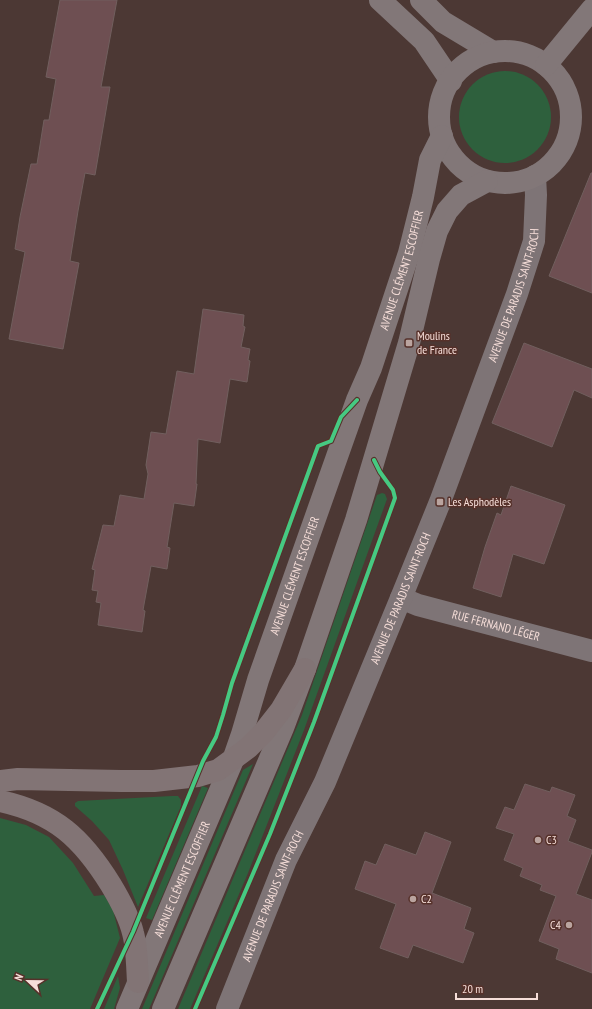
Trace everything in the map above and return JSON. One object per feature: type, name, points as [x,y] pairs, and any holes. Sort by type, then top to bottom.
[{"type":"main road","points":[[380,0],[424,41],[451,81]]},
{"type":"main road","points":[[421,0],[443,22],[493,52]]},
{"type":"main road","points":[[546,65],[592,9]]},
{"type":"main road","points":[[512,51],[530,56],[546,65],[561,81],[570,102],[571,124],[565,145],[552,163],[535,176],[519,182],[503,183],[487,180],[472,174],[459,164],[449,151],[442,136],[440,108],[444,94],[451,81],[462,68],[476,58],[493,52],[512,51]]},
{"type":"main road","name":"AVENUE CLÉMENT ESCOFFIER","points":[[127,1009],[233,760],[258,680],[357,400],[371,368],[409,253],[423,197],[430,160],[442,136]]},
{"type":"main road","name":"AVENUE CLÉMENT ESCOFFIER","points":[[163,1009],[280,735],[305,669],[356,520],[408,343],[437,231],[447,211],[461,195],[487,180]]},
{"type":"main road","points":[[0,780],[154,780],[198,776],[218,770],[248,748],[263,733],[281,710],[305,669]]},
{"type":"main road","points":[[0,802],[12,804],[36,812],[54,821],[68,831],[100,867],[118,897],[133,932],[138,982]]},
{"type":"street","name":"AVENUE DE PARADIS SAINT-ROCH","points":[[227,1009],[286,860],[326,782],[440,502],[517,294],[534,242],[536,195],[535,176]]},
{"type":"street","name":"RUE FERNAND LÉGER","points":[[401,598],[418,605],[592,651]]},
{"type":"green space","points":[[505,71],[523,75],[538,84],[547,99],[551,117],[547,135],[538,150],[523,159],[505,163],[487,159],[472,150],[463,135],[459,117],[463,99],[472,84],[487,75]]},
{"type":"green space","points":[[382,493],[385,494],[387,499],[304,730],[248,873],[190,1009],[178,1009],[302,715],[377,495]]},
{"type":"green space","points":[[253,764],[149,1009],[142,1009],[243,770]]},
{"type":"green space","points":[[202,786],[208,788],[152,920],[146,918]]},
{"type":"green space","points":[[178,796],[181,800],[181,806],[138,907],[109,840],[92,821],[75,806],[75,803],[78,801]]},
{"type":"green space","points":[[0,818],[26,825],[49,837],[73,863],[94,896],[104,895],[113,910],[120,938],[90,1009],[0,1009]]},
{"type":"green space","points":[[118,976],[120,988],[114,1009],[104,1009]]},
{"type":"building","points":[[60,0],[117,0],[101,87],[110,87],[95,175],[85,173],[70,261],[79,263],[63,349],[9,339],[25,252],[15,249],[20,217],[31,164],[37,164],[44,120],[49,120],[56,79],[46,77]]},
{"type":"building","points":[[592,173],[592,293],[549,276]]},
{"type":"building","points":[[203,309],[244,315],[243,326],[245,327],[241,347],[250,349],[247,382],[230,379],[220,443],[198,439],[197,484],[194,506],[174,503],[167,547],[170,548],[167,569],[151,566],[143,610],[145,611],[142,632],[98,625],[101,603],[96,602],[98,591],[92,590],[95,570],[92,569],[103,525],[114,526],[120,495],[144,499],[148,474],[146,465],[151,432],[166,434],[177,371],[194,374]]},
{"type":"building","points":[[524,343],[592,369],[592,398],[574,390],[552,447],[492,423]]},
{"type":"building","points":[[511,486],[565,505],[544,564],[513,554],[501,597],[473,588],[497,513],[501,515]]},
{"type":"building","points":[[525,784],[550,792],[552,787],[575,795],[567,816],[576,820],[568,841],[592,850],[576,894],[592,900],[592,973],[556,959],[559,949],[539,941],[556,896],[540,890],[542,885],[520,876],[523,868],[504,860],[514,834],[496,828],[505,807],[514,810]]},
{"type":"building","name":"C2","points":[[425,832],[451,842],[432,893],[471,908],[464,929],[474,933],[463,963],[413,945],[408,958],[380,948],[396,904],[355,889],[365,861],[376,865],[385,844],[416,855]]},
{"type":"cycle path","points":[[97,1009],[133,932],[203,761],[216,737],[232,683],[318,446],[331,441],[341,417],[357,400]]},
{"type":"cycle path","points":[[195,1009],[270,834],[314,722],[395,498],[393,490],[380,472],[374,460]]},
{"type":"place","name":"Moulins de France","points":[[409,343]]},
{"type":"place","name":"Les Asphodèles","points":[[440,502]]},
{"type":"place","name":"C3","points":[[538,840]]},
{"type":"place","name":"C2","points":[[413,899]]},
{"type":"place","name":"C4","points":[[569,925]]}]
